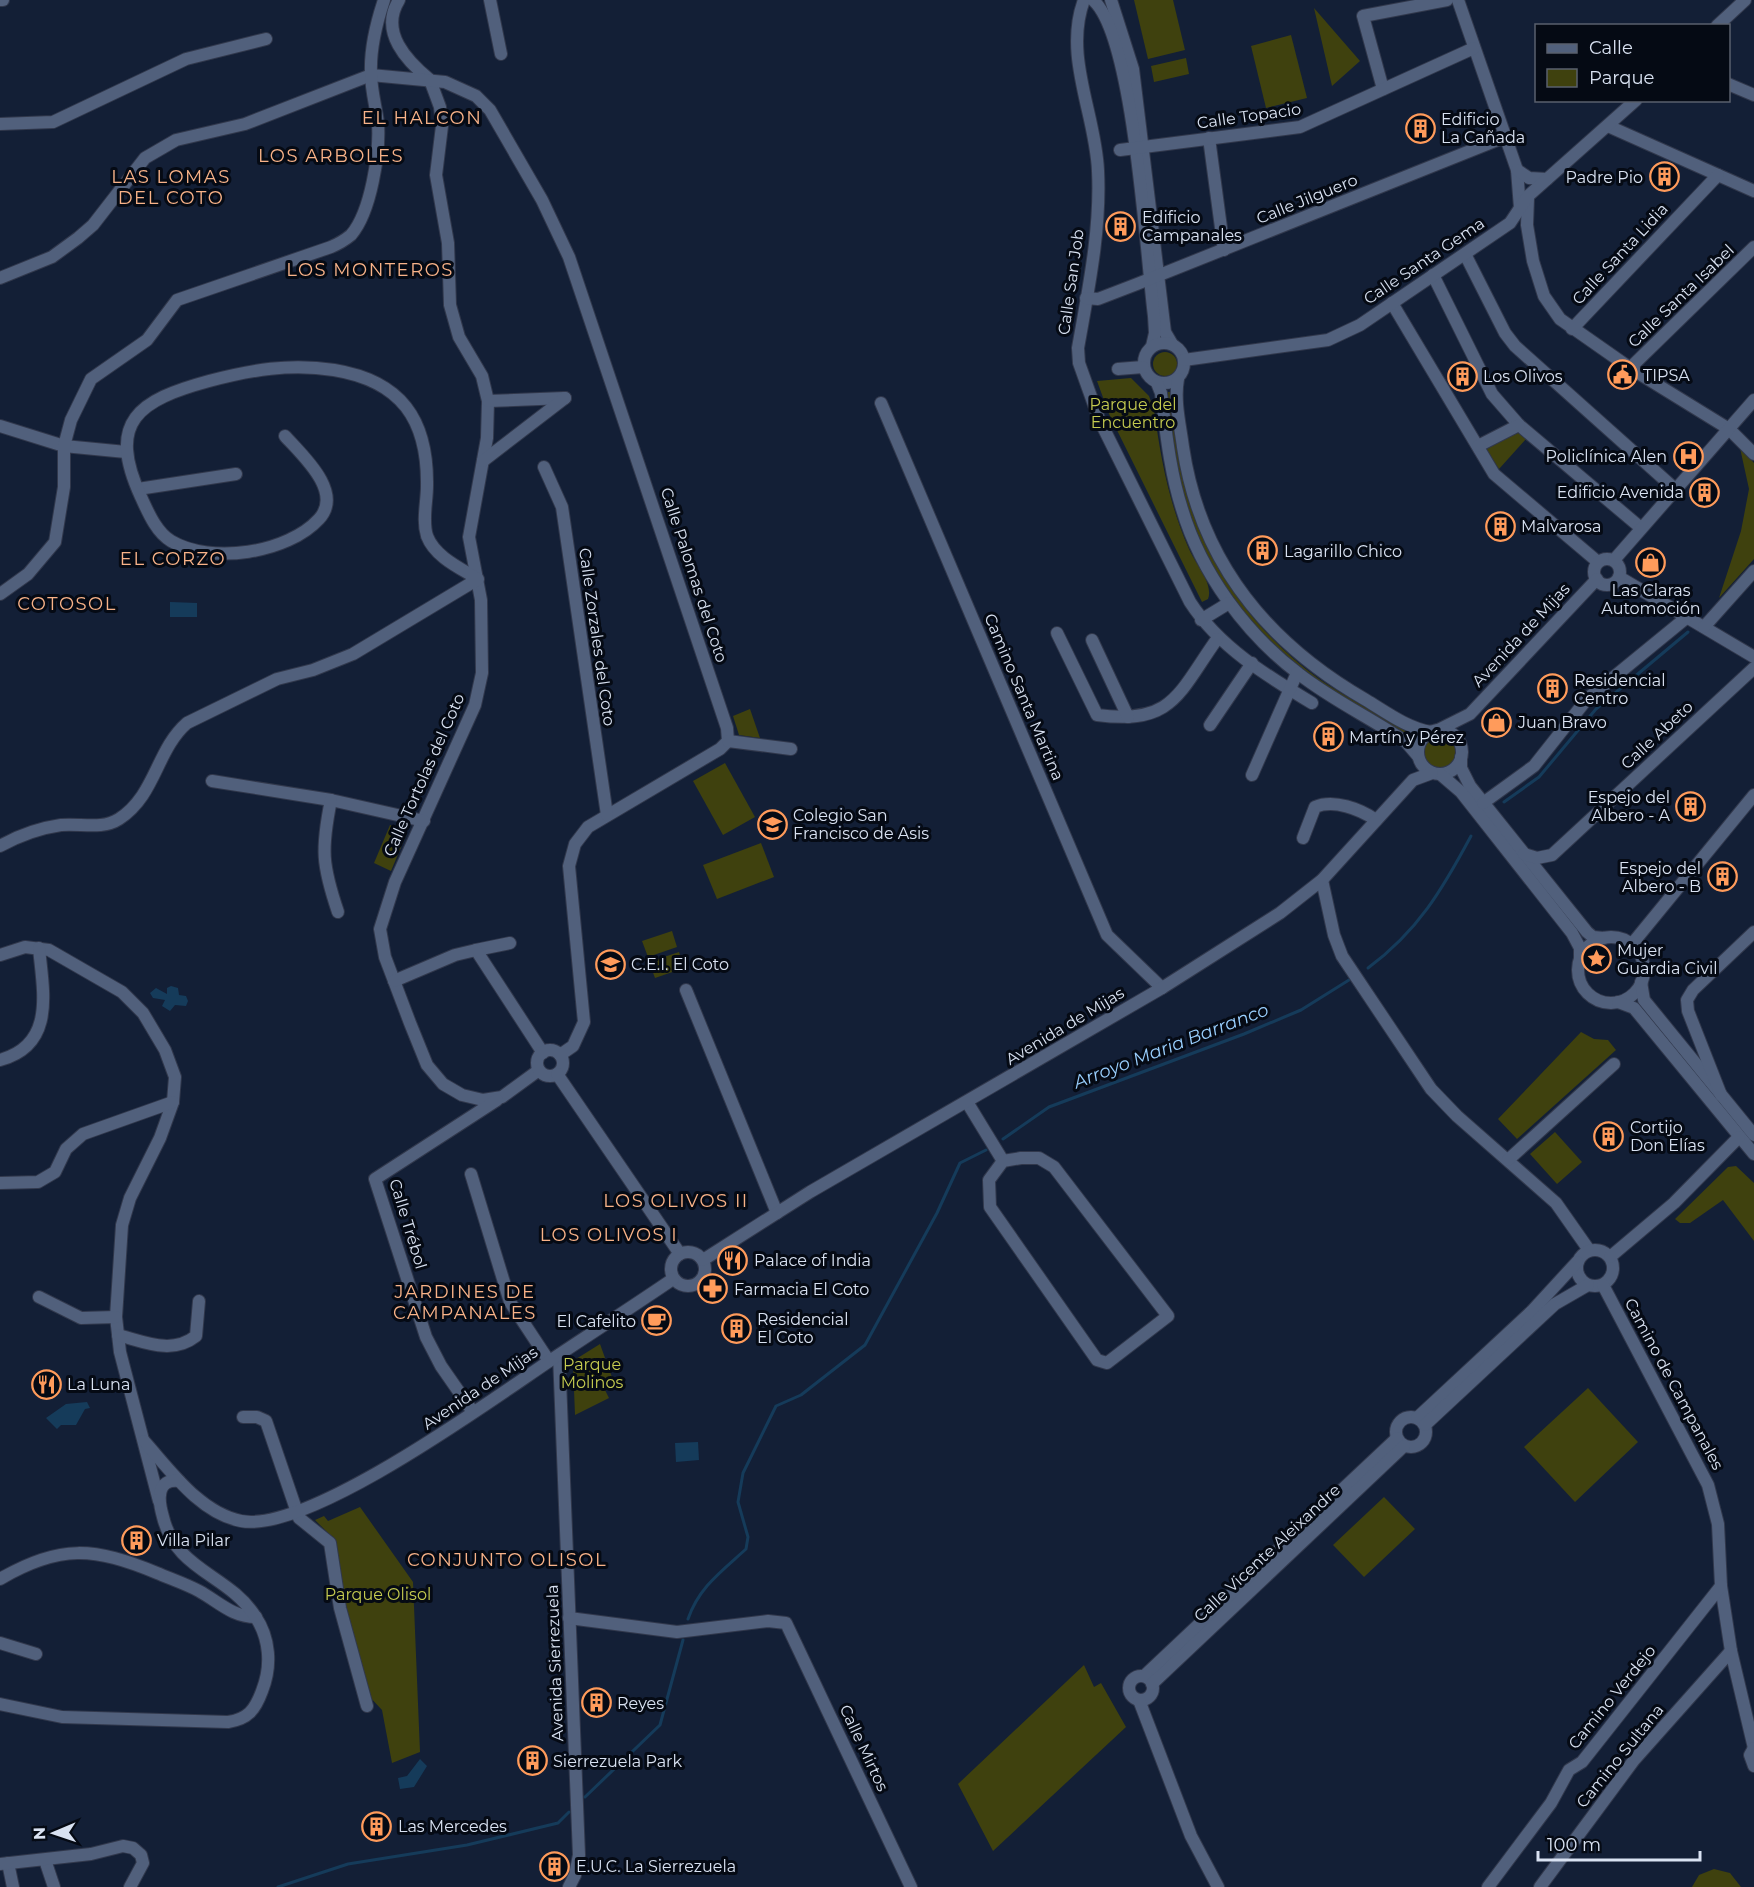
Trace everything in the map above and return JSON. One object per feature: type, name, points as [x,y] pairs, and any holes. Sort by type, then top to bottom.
[{"type":"street","points":[[0,594],[28,574],[55,542],[64,487],[64,446],[71,420],[91,379],[147,340],[177,300],[302,259],[331,247],[350,235],[366,201],[376,165],[378,125],[371,75],[376,22],[384,0]]},
{"type":"street","name":"Calle Palomas del Coto","points":[[399,0],[393,27],[398,47],[409,63],[430,80]]},
{"type":"street","points":[[490,0],[501,54]]},
{"type":"street","points":[[1092,0],[1106,14],[1112,28],[1124,71],[1139,148]]},
{"type":"street","name":"Calle San Job","points":[[1092,0],[1076,37],[1098,173],[1095,238],[1078,348],[1080,363],[1099,419],[1190,602],[1202,620],[1217,639],[1289,690],[1312,703]]},
{"type":"street","points":[[1111,0],[1133,69],[1139,148],[1154,277],[1155,333],[1152,346]]},
{"type":"street","points":[[1383,89],[1363,16],[1447,0]]},
{"type":"street","points":[[1458,0],[1517,170],[1520,208]]},
{"type":"street","points":[[1719,24],[1745,0]]},
{"type":"street","points":[[0,124],[52,122],[186,59],[266,39]]},
{"type":"street","name":"Calle Topacio","points":[[1120,150],[1300,127],[1474,48]]},
{"type":"street","points":[[0,278],[52,257],[78,238],[93,225],[145,158],[176,140],[245,124],[371,75]]},
{"type":"street","name":"Calle Palomas del Coto","points":[[371,75],[430,80],[462,88],[476,96],[490,110],[543,200],[569,257],[728,728],[728,741]]},
{"type":"street","name":"Calle Tortolas del Coto","points":[[430,80],[440,107],[441,126],[436,175],[448,243],[452,314],[459,337],[482,376],[488,401],[487,438],[469,537],[481,600],[482,673],[475,705],[395,882],[380,929],[394,981],[427,1065],[443,1084],[462,1095],[483,1100],[502,1097]]},
{"type":"street","points":[[1730,85],[1754,95]]},
{"type":"street","name":"Calle Santa Gema","points":[[1184,360],[1328,340],[1360,325],[1513,220],[1528,196],[1634,102]]},
{"type":"street","points":[[1608,126],[1754,191]]},
{"type":"street","name":"Calle Jilguero","points":[[1086,298],[1098,299],[1505,136]]},
{"type":"street","points":[[1209,138],[1224,250]]},
{"type":"street","points":[[1517,170],[1529,178],[1547,179]]},
{"type":"street","name":"Calle Santa Lidia","points":[[1572,329],[1718,175]]},
{"type":"street","points":[[1528,196],[1527,225],[1533,261],[1544,296],[1560,319],[1630,368],[1729,429],[1754,454]]},
{"type":"street","points":[[1513,220],[1520,220],[1527,225]]},
{"type":"street","name":"Calle Santa Isabel","points":[[1630,368],[1754,247]]},
{"type":"street","points":[[1465,254],[1505,333],[1515,346],[1675,489]]},
{"type":"street","points":[[1433,275],[1492,394],[1520,424],[1641,528]]},
{"type":"street","points":[[1154,277],[1166,332],[1184,360],[1184,370],[1178,378],[1168,384],[1157,383]]},
{"type":"street","points":[[1392,303],[1494,474],[1598,562]]},
{"type":"street","points":[[1172,344],[1159,343],[1152,346],[1145,354],[1143,367],[1148,376],[1157,383],[1161,393],[1172,467],[1182,511],[1200,554],[1229,603],[1262,641],[1297,673],[1406,742],[1423,766],[1461,792],[1572,933],[1580,948],[1578,972],[1587,992],[1596,999],[1617,1002],[1634,1008],[1754,1154]]},
{"type":"street","points":[[0,846],[45,828],[62,825],[92,826],[117,821],[145,794],[175,733],[187,723],[277,679],[313,670],[353,654],[478,579],[448,561],[428,537],[425,525],[427,485],[420,431],[403,401],[387,388],[366,379],[335,370],[282,366],[257,369],[175,390],[144,406],[134,419],[128,436],[126,452],[128,465],[158,529],[170,540],[206,553],[251,552],[286,540],[318,521],[327,503],[322,481],[285,436]]},
{"type":"street","points":[[1118,369],[1143,367]]},
{"type":"street","points":[[1178,378],[1176,392],[1178,410],[1195,506],[1214,548],[1242,595],[1272,631],[1306,661],[1396,718],[1420,730],[1451,733],[1461,753],[1465,777],[1483,802],[1587,932],[1604,938]]},
{"type":"street","points":[[483,460],[565,399],[488,401]]},
{"type":"street","points":[[1614,560],[1754,400]]},
{"type":"street","name":"Camino Santa Martina","points":[[881,403],[1107,935],[1162,988]]},
{"type":"street","points":[[1478,446],[1520,424]]},
{"type":"street","points":[[0,426],[64,446],[126,452]]},
{"type":"street","name":"Calle Zorzales del Coto","points":[[544,467],[562,507],[607,815]]},
{"type":"street","points":[[138,489],[236,474]]},
{"type":"street","points":[[1607,558],[1614,560],[1620,567],[1619,578],[1609,585],[1597,579],[1595,568],[1598,562],[1607,558]]},
{"type":"street","points":[[1704,627],[1754,571]]},
{"type":"street","points":[[1619,578],[1754,657]]},
{"type":"street","name":"Avenida de Mijas","points":[[1461,753],[1463,727],[1470,714],[1597,579]]},
{"type":"street","points":[[1202,620],[1229,603]]},
{"type":"street","points":[[1483,802],[1533,766],[1587,699],[1686,618]]},
{"type":"street","points":[[1057,633],[1097,715],[1128,717],[1161,711],[1173,700],[1217,639]]},
{"type":"street","points":[[1092,640],[1128,717]]},
{"type":"street","points":[[1210,725],[1251,663]]},
{"type":"street","name":"Calle Abeto","points":[[1524,854],[1538,858],[1552,855],[1754,668]]},
{"type":"street","points":[[1252,775],[1297,673]]},
{"type":"street","name":"Avenida de Mijas","points":[[1435,731],[1470,714]]},
{"type":"street","points":[[1418,757],[1420,742],[1435,731]]},
{"type":"street","points":[[560,1055],[573,1046],[584,1022],[570,886],[571,856],[584,831],[607,815],[720,749],[728,741],[791,749]]},
{"type":"street","points":[[1436,773],[1454,769],[1461,753]]},
{"type":"street","name":"Avenida de Mijas","points":[[1413,780],[1418,757]]},
{"type":"street","name":"Avenida de Mijas","points":[[703,1260],[777,1213],[1162,988],[1280,913],[1322,880],[1413,780],[1436,773]]},
{"type":"street","points":[[212,781],[331,800],[423,821]]},
{"type":"street","points":[[1632,944],[1754,795]]},
{"type":"street","points":[[331,800],[324,835],[323,859],[338,912]]},
{"type":"street","points":[[1303,838],[1315,807],[1324,804],[1362,810],[1376,820]]},
{"type":"street","points":[[1322,880],[1334,935],[1342,956],[1431,1089],[1457,1116],[1556,1203],[1589,1250]]},
{"type":"street","points":[[1722,1095],[1688,1011],[1687,1000],[1693,990],[1754,932]]},
{"type":"street","points":[[1580,961],[1589,945],[1604,938],[1614,937],[1632,944],[1643,963],[1641,982],[1644,1000],[1754,1135]]},
{"type":"street","points":[[394,981],[455,955],[510,943]]},
{"type":"street","points":[[0,955],[25,947],[39,948],[63,956],[101,978],[122,992],[143,1013],[170,1061],[175,1077],[173,1102],[160,1138],[130,1198],[122,1225],[116,1317],[118,1335],[142,1439],[171,1541],[185,1558],[245,1601],[256,1617],[267,1644],[269,1660],[266,1677],[253,1711],[238,1720],[62,1717],[0,1704]]},
{"type":"street","points":[[0,1060],[22,1049],[40,1029],[44,1012],[39,948]]},
{"type":"street","points":[[476,950],[543,1053]]},
{"type":"street","points":[[1617,1002],[1627,999],[1641,982]]},
{"type":"street","points":[[686,990],[777,1213]]},
{"type":"street","points":[[553,1051],[560,1055],[563,1063],[557,1074],[546,1075],[539,1070],[537,1062],[543,1053],[553,1051]]},
{"type":"street","points":[[1508,1160],[1614,1064]]},
{"type":"street","points":[[502,1097],[539,1070]]},
{"type":"street","points":[[557,1074],[680,1254]]},
{"type":"street","name":"Calle Trébol","points":[[474,1412],[441,1366],[426,1337],[375,1179],[502,1097]]},
{"type":"street","points":[[0,1183],[38,1182],[55,1172],[66,1149],[83,1134],[173,1102]]},
{"type":"street","points":[[967,1102],[1002,1161]]},
{"type":"street","points":[[1610,1257],[1674,1203],[1740,1137]]},
{"type":"street","points":[[1039,1158],[1054,1167],[1168,1317],[1107,1363],[1097,1360],[990,1207],[989,1180],[1002,1161],[1039,1158]]},
{"type":"street","points":[[471,1174],[510,1302],[554,1358]]},
{"type":"street","points":[[1421,1422],[1532,1311],[1577,1262],[1589,1250],[1600,1250],[1610,1257],[1611,1276],[1603,1285],[1588,1285],[1577,1274],[1577,1262]]},
{"type":"street","points":[[695,1253],[703,1260],[705,1272],[699,1283],[687,1286],[673,1279],[671,1266],[680,1254],[695,1253]]},
{"type":"street","name":"Avenida de Mijas","points":[[142,1439],[179,1481],[214,1511],[235,1520],[255,1522],[296,1512],[413,1453],[673,1279]]},
{"type":"street","name":"Calle Vicente Aleixandre","points":[[1421,1422],[1555,1304],[1588,1285]]},
{"type":"street","name":"Camino de Campanales","points":[[1603,1285],[1708,1485],[1718,1524],[1721,1586],[1731,1651],[1754,1748],[1750,1755],[1754,1766]]},
{"type":"street","points":[[39,1297],[81,1318],[116,1317]]},
{"type":"street","points":[[118,1335],[161,1346],[174,1347],[187,1343],[196,1336],[199,1300]]},
{"type":"street","name":"Avenida Sierrezuela","points":[[554,1358],[569,1618],[579,1855],[575,1875],[569,1887]]},
{"type":"street","points":[[243,1417],[257,1417],[266,1421],[299,1518],[330,1543],[340,1608],[367,1706]]},
{"type":"street","name":"Calle Vicente Aleixandre","points":[[1409,1417],[1421,1422],[1426,1437],[1420,1445],[1410,1448],[1401,1442],[1396,1430],[1401,1421],[1409,1417]]},
{"type":"street","name":"Calle Vicente Aleixandre","points":[[1148,1680],[1401,1442]]},
{"type":"street","points":[[159,1501],[160,1491],[165,1484],[171,1480],[179,1481]]},
{"type":"street","points":[[0,1579],[46,1558],[91,1552],[121,1559],[197,1590],[230,1612],[256,1617]]},
{"type":"street","name":"Camino Verdejo","points":[[1488,1887],[1551,1803],[1569,1770],[1582,1762],[1721,1586]]},
{"type":"street","name":"Calle Mirtos","points":[[569,1618],[677,1632],[768,1621],[786,1623],[911,1887]]},
{"type":"street","points":[[0,1643],[36,1653]]},
{"type":"street","name":"Camino Sultana","points":[[1540,1887],[1634,1760],[1731,1651]]},
{"type":"street","points":[[1139,1700],[1150,1696],[1148,1680],[1137,1677],[1130,1685],[1130,1692],[1139,1700],[1191,1836],[1218,1887]]},
{"type":"street","points":[[14,1887],[4,1863],[91,1854],[123,1846],[133,1848],[141,1855],[143,1863],[130,1887]]},
{"type":"street","points":[[45,1860],[54,1887]]},
{"type":"green space","points":[[1134,0],[1173,0],[1185,50],[1148,59]]},
{"type":"green space","points":[[1314,8],[1360,61],[1332,86]]},
{"type":"green space","points":[[1291,35],[1307,98],[1266,108],[1251,46]]},
{"type":"green space","points":[[1186,58],[1189,74],[1154,82],[1151,66]]},
{"type":"green space","points":[[1165,352],[1170,353],[1176,359],[1176,369],[1170,375],[1165,376],[1160,375],[1154,369],[1153,364],[1154,359],[1160,353]]},
{"type":"green space","name":"Parque del Encuentro","points":[[1131,378],[1149,396],[1154,410],[1163,464],[1176,515],[1189,549],[1208,587],[1208,599],[1202,602],[1109,414],[1097,381]]},
{"type":"green space","points":[[1167,392],[1171,392],[1181,466],[1192,509],[1213,558],[1242,604],[1278,644],[1319,679],[1411,732],[1408,736],[1304,670],[1274,645],[1247,617],[1223,586],[1203,550],[1187,510],[1177,466]]},
{"type":"green space","points":[[1517,429],[1527,438],[1499,469],[1486,449]]},
{"type":"green space","points":[[1740,448],[1754,463],[1754,559],[1719,598],[1741,531],[1749,489]]},
{"type":"green space","points":[[750,709],[760,738],[739,735],[733,716]]},
{"type":"green space","points":[[1440,736],[1451,741],[1456,752],[1451,763],[1440,768],[1429,763],[1424,752],[1429,741]]},
{"type":"green space","points":[[725,763],[755,817],[723,835],[693,781]]},
{"type":"green space","points":[[390,825],[407,833],[391,871],[374,863]]},
{"type":"green space","points":[[761,843],[774,877],[717,899],[703,865]]},
{"type":"green space","points":[[672,931],[677,947],[648,957],[642,941]]},
{"type":"green space","points":[[679,952],[684,968],[655,978],[649,962]]},
{"type":"green space","points":[[1581,1032],[1594,1039],[1608,1040],[1616,1050],[1517,1139],[1498,1119]]},
{"type":"green space","points":[[1555,1132],[1582,1162],[1557,1184],[1530,1154]]},
{"type":"green space","points":[[1736,1166],[1754,1183],[1754,1241],[1723,1200],[1690,1223],[1680,1223],[1675,1219],[1728,1167]]},
{"type":"green space","name":"Parque Molinos","points":[[600,1344],[613,1380],[603,1386],[609,1398],[575,1415],[573,1365],[576,1359]]},
{"type":"green space","points":[[1588,1388],[1638,1442],[1575,1502],[1524,1447]]},
{"type":"green space","points":[[1384,1497],[1415,1529],[1364,1577],[1333,1545]]},
{"type":"green space","name":"Parque Olisol","points":[[360,1507],[413,1582],[420,1752],[392,1763],[382,1710],[368,1695],[342,1593],[336,1541],[315,1520],[324,1516],[328,1521]]},
{"type":"green space","points":[[1084,1665],[1094,1687],[1101,1683],[1126,1727],[993,1851],[958,1784]]},
{"type":"green space","points":[[1714,1869],[1730,1873],[1741,1887],[1692,1887],[1699,1875]]},
{"type":"water","points":[[170,602],[197,603],[197,617],[170,617]]},
{"type":"water","points":[[171,986],[178,988],[179,995],[186,996],[188,1001],[186,1006],[175,1005],[170,1011],[162,1006],[165,1000],[153,998],[150,993],[156,988],[167,994],[167,988]]},
{"type":"water","points":[[87,1402],[90,1408],[85,1409],[76,1425],[61,1425],[57,1429],[46,1418],[66,1404]]},
{"type":"water","points":[[698,1442],[699,1460],[676,1462],[675,1443]]},
{"type":"water","points":[[420,1759],[427,1766],[414,1787],[400,1789],[398,1778],[407,1776]]},
{"type":"waterway","name":"Arroyo Maria Barranco","points":[[1504,802],[1539,777],[1596,709],[1688,632]]},
{"type":"waterway","name":"Arroyo Maria Barranco","points":[[1368,968],[1386,954],[1415,924],[1439,892],[1471,836]]},
{"type":"waterway","name":"Arroyo Maria Barranco","points":[[1003,1139],[1049,1107],[1244,1034],[1301,1010],[1349,980]]},
{"type":"waterway","name":"Arroyo Maria Barranco","points":[[688,1619],[705,1589],[746,1549],[748,1537],[738,1502],[743,1473],[776,1406],[801,1395],[865,1345],[937,1213],[960,1163],[986,1150]]},
{"type":"waterway","name":"Arroyo Maria Barranco","points":[[585,1797],[660,1725],[683,1640]]},
{"type":"waterway","name":"Arroyo Maria Barranco","points":[[278,1887],[348,1864],[467,1845],[558,1823],[569,1812]]},
{"type":"place","name":"Edificio La Cañada","points":[[1420,128]]},
{"type":"place","name":"Padre Pio","points":[[1664,177]]},
{"type":"place","name":"Edificio Campanales","points":[[1121,226]]},
{"type":"place","name":"TIPSA","points":[[1622,375]]},
{"type":"place","name":"Los Olivos","points":[[1462,376]]},
{"type":"place","name":"Policlínica Alen","points":[[1688,456]]},
{"type":"place","name":"Edificio Avenida","points":[[1705,492]]},
{"type":"place","name":"Malvarosa","points":[[1500,526]]},
{"type":"place","name":"Lagarillo Chico","points":[[1263,551]]},
{"type":"place","name":"Las Claras Automoción","points":[[1651,562]]},
{"type":"place","name":"Residencial Centro","points":[[1553,689]]},
{"type":"place","name":"Juan Bravo","points":[[1497,722]]},
{"type":"place","name":"Martín y Pérez","points":[[1328,737]]},
{"type":"place","name":"Espejo del Albero - A","points":[[1691,806]]},
{"type":"place","name":"Colegio San Francisco de Asis","points":[[772,824]]},
{"type":"place","name":"Espejo del Albero - B","points":[[1722,877]]},
{"type":"place","name":"Mujer Guardia Civil","points":[[1596,959]]},
{"type":"place","name":"C.E.I. El Coto","points":[[610,964]]},
{"type":"place","name":"Cortijo Don Elías","points":[[1609,1136]]},
{"type":"place","name":"Palace of India","points":[[733,1260]]},
{"type":"place","name":"Farmacia El Coto","points":[[713,1289]]},
{"type":"place","name":"El Cafelito","points":[[657,1321]]},
{"type":"place","name":"Residencial El Coto","points":[[736,1328]]},
{"type":"place","name":"La Luna","points":[[46,1384]]},
{"type":"place","name":"Villa Pilar","points":[[136,1540]]},
{"type":"place","name":"Reyes","points":[[596,1703]]},
{"type":"place","name":"Sierrezuela Park","points":[[532,1761]]},
{"type":"place","name":"Las Mercedes","points":[[377,1826]]},
{"type":"place","name":"E.U.C. La Sierrezuela","points":[[555,1866]]},
{"type":"district","name":"EL HALCON","points":[[422,118]]},
{"type":"district","name":"LOS ARBOLES","points":[[331,156]]},
{"type":"district","name":"LAS LOMAS DEL COTO","points":[[171,187]]},
{"type":"district","name":"LOS MONTEROS","points":[[370,270]]},
{"type":"district","name":"EL CORZO","points":[[173,559]]},
{"type":"district","name":"COTOSOL","points":[[67,604]]},
{"type":"district","name":"LOS OLIVOS II","points":[[676,1201]]},
{"type":"district","name":"LOS OLIVOS I","points":[[609,1235]]},
{"type":"district","name":"JARDINES DE CAMPANALES","points":[[465,1302]]},
{"type":"district","name":"CONJUNTO OLISOL","points":[[507,1560]]}]
